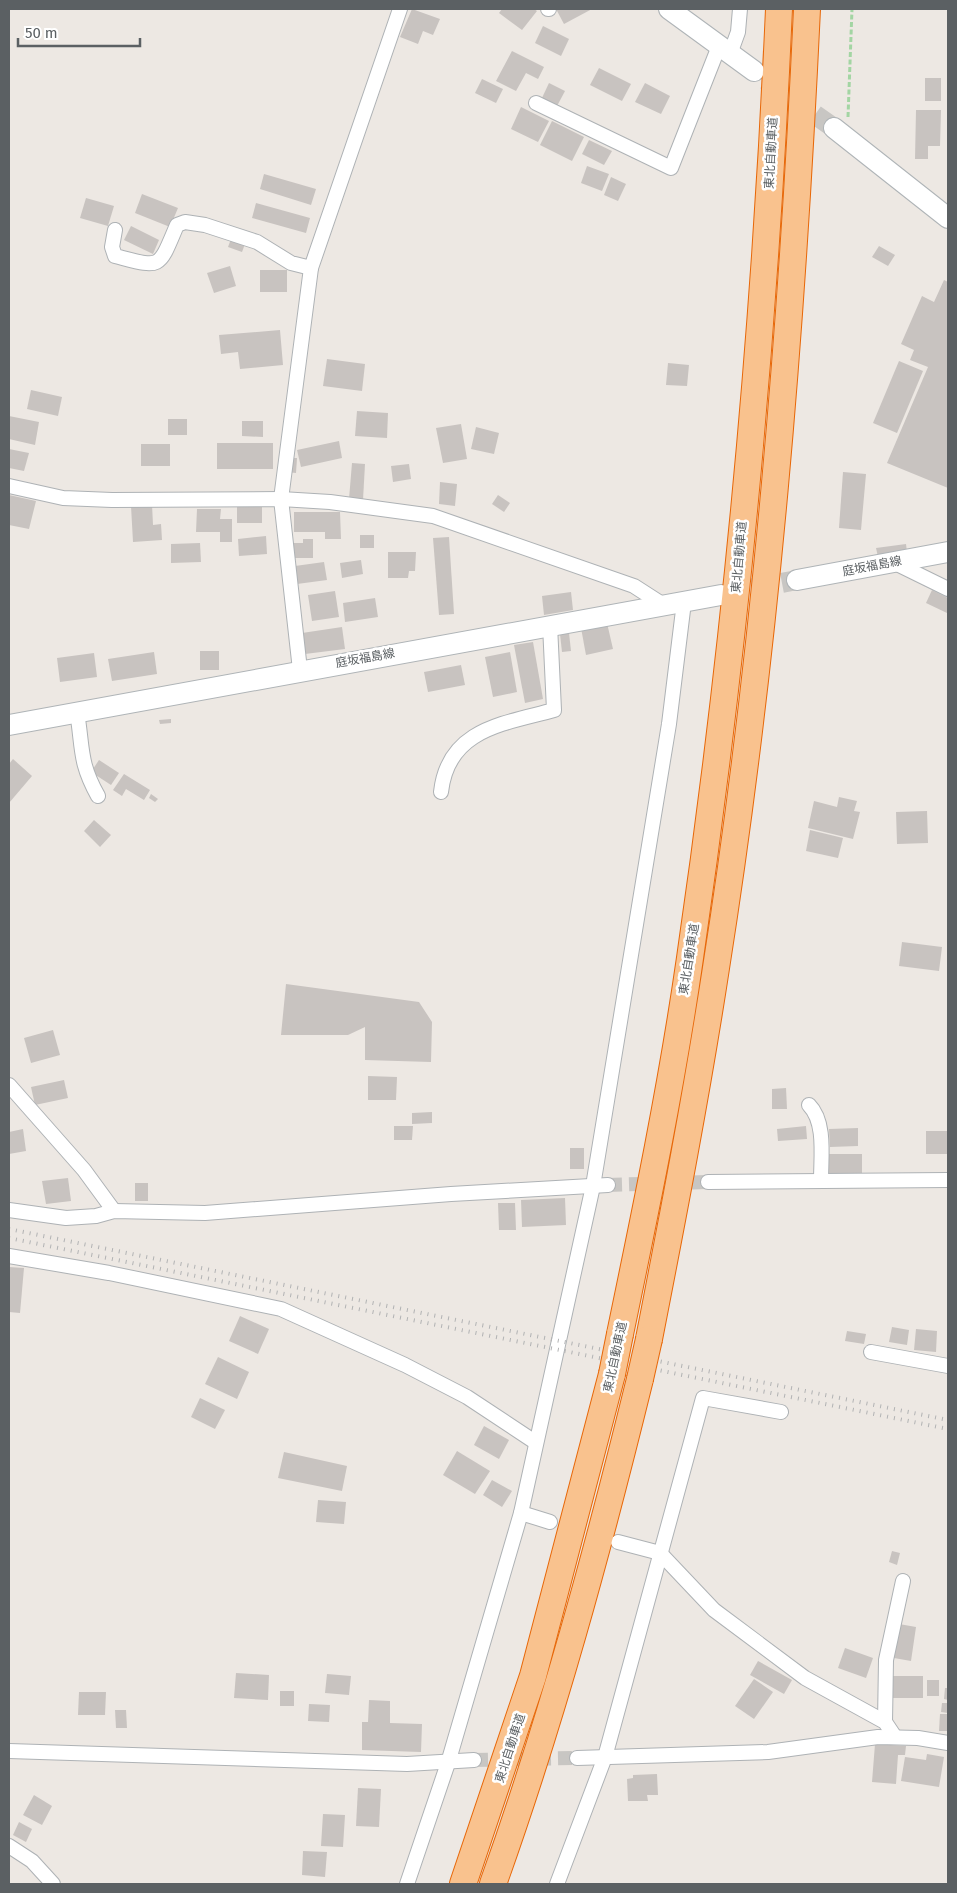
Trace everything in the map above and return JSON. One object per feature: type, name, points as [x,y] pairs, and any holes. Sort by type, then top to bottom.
[{"type":"highway","name":"東北自動車道","points":[[463,1884],[533,1676],[612,1374],[656,1161],[690,961],[734,611],[753,414],[779,9]]},
{"type":"highway","points":[[493,1884],[560,1681],[598,1549],[640,1379],[684,1162],[717,967],[762,616],[782,402],[807,9]]},
{"type":"main road","points":[[669,9],[754,71]]},
{"type":"main road","points":[[838,131],[948,218]]},
{"type":"main road","name":"庭坂福島線","points":[[797,580],[948,552]]},
{"type":"main road","name":"庭坂福島線","points":[[9,725],[300,670],[721,595]]},
{"type":"street","points":[[300,670],[281,499],[311,268],[400,9]]},
{"type":"street","points":[[536,103],[670,168],[725,50],[738,32],[740,9]]},
{"type":"street","points":[[115,230],[112,247],[115,256],[151,265],[158,263],[163,258],[177,226],[185,222],[257,242],[291,264],[311,268]]},
{"type":"street","points":[[9,486],[72,498],[281,499],[330,502],[433,516],[634,586],[675,604],[670,724],[593,1186],[535,1442],[521,1513],[448,1764],[407,1884]]},
{"type":"street","points":[[892,562],[948,589]]},
{"type":"street","points":[[441,792],[447,763],[458,748],[473,736],[554,710],[550,625]]},
{"type":"street","points":[[77,712],[81,755],[85,773],[98,796]]},
{"type":"street","points":[[9,1086],[84,1170],[114,1211]]},
{"type":"street","points":[[809,1105],[817,1113],[820,1126],[821,1180]]},
{"type":"street","points":[[708,1182],[948,1180]]},
{"type":"street","points":[[9,1210],[66,1218],[96,1216],[114,1211],[205,1213],[451,1194],[608,1185]]},
{"type":"street","points":[[9,1256],[109,1273],[282,1309],[405,1365],[467,1397],[535,1442]]},
{"type":"street","points":[[871,1352],[948,1366]]},
{"type":"street","points":[[556,1884],[605,1757],[703,1398],[781,1412]]},
{"type":"street","points":[[521,1513],[550,1522]]},
{"type":"street","points":[[618,1542],[660,1553],[714,1610],[765,1650],[805,1678],[885,1722],[895,1737]]},
{"type":"street","points":[[885,1722],[886,1660],[903,1580]]},
{"type":"street","points":[[577,1758],[768,1752],[878,1737],[918,1738],[948,1743]]},
{"type":"street","points":[[9,1751],[407,1764],[448,1764],[474,1760]]},
{"type":"street","points":[[9,1846],[32,1861],[53,1884]]},
{"type":"path","points":[[838,131],[848,115],[852,9]]},
{"type":"building","points":[[412,9],[440,19],[433,35],[423,31],[418,44],[400,37]]},
{"type":"building","points":[[502,9],[534,9],[537,11],[522,30],[499,13]]},
{"type":"building","points":[[556,9],[592,9],[564,24]]},
{"type":"building","points":[[543,26],[569,39],[561,56],[535,43]]},
{"type":"building","points":[[512,51],[544,67],[538,79],[526,73],[516,91],[496,81]]},
{"type":"building","points":[[599,68],[631,84],[622,101],[590,85]]},
{"type":"building","points":[[925,78],[941,78],[941,101],[925,101]]},
{"type":"building","points":[[482,79],[503,89],[496,103],[475,93]]},
{"type":"building","points":[[549,83],[565,91],[556,108],[541,100]]},
{"type":"building","points":[[645,83],[670,96],[661,114],[635,102]]},
{"type":"building","points":[[521,107],[549,121],[538,142],[511,129]]},
{"type":"building","points":[[916,110],[941,110],[940,146],[928,146],[928,159],[915,159]]},
{"type":"building","points":[[552,121],[584,137],[572,161],[540,145]]},
{"type":"building","points":[[589,140],[612,151],[604,165],[582,154]]},
{"type":"building","points":[[587,166],[609,174],[602,191],[581,183]]},
{"type":"building","points":[[264,174],[316,189],[311,205],[260,189]]},
{"type":"building","points":[[611,177],[626,184],[618,201],[604,195]]},
{"type":"building","points":[[142,194],[178,208],[170,227],[135,213]]},
{"type":"building","points":[[86,198],[114,206],[108,226],[80,218]]},
{"type":"building","points":[[256,203],[310,218],[306,233],[252,218]]},
{"type":"building","points":[[131,226],[159,240],[153,254],[124,240]]},
{"type":"building","points":[[231,239],[245,244],[242,252],[228,247]]},
{"type":"building","points":[[879,246],[895,255],[888,266],[872,257]]},
{"type":"building","points":[[230,266],[236,286],[214,293],[207,273]]},
{"type":"building","points":[[260,270],[287,270],[287,292],[260,292]]},
{"type":"building","points":[[944,280],[948,282],[948,488],[887,463],[928,367],[910,360],[914,350],[901,344],[922,296],[934,302]]},
{"type":"building","points":[[280,330],[283,365],[240,369],[238,352],[221,354],[219,335]]},
{"type":"building","points":[[327,359],[365,364],[362,391],[323,386]]},
{"type":"building","points":[[899,361],[923,371],[897,433],[873,423]]},
{"type":"building","points":[[668,363],[689,365],[687,386],[666,385]]},
{"type":"building","points":[[31,390],[62,397],[58,416],[27,409]]},
{"type":"building","points":[[357,411],[388,413],[387,438],[355,436]]},
{"type":"building","points":[[9,416],[39,422],[35,445],[9,439]]},
{"type":"building","points":[[168,419],[187,419],[187,435],[168,435]]},
{"type":"building","points":[[242,421],[263,421],[263,437],[242,436]]},
{"type":"building","points":[[461,424],[467,459],[443,463],[436,428]]},
{"type":"building","points":[[476,427],[499,433],[494,454],[471,449]]},
{"type":"building","points":[[339,441],[342,458],[301,467],[297,450]]},
{"type":"building","points":[[217,443],[273,443],[273,469],[217,469]]},
{"type":"building","points":[[141,444],[170,444],[170,466],[141,466]]},
{"type":"building","points":[[9,449],[29,453],[24,471],[9,468]]},
{"type":"building","points":[[288,458],[297,458],[296,473],[287,472]]},
{"type":"building","points":[[352,463],[365,464],[363,500],[349,499]]},
{"type":"building","points":[[409,464],[411,479],[393,482],[391,466]]},
{"type":"building","points":[[843,472],[866,474],[861,530],[839,528]]},
{"type":"building","points":[[440,482],[457,484],[455,506],[439,504]]},
{"type":"building","points":[[9,495],[36,501],[29,529],[9,525]]},
{"type":"building","points":[[498,495],[510,503],[504,512],[492,504]]},
{"type":"building","points":[[152,504],[153,525],[161,524],[162,540],[133,542],[131,506]]},
{"type":"building","points":[[237,506],[262,506],[262,523],[237,523]]},
{"type":"building","points":[[197,509],[221,509],[220,519],[232,519],[232,542],[220,542],[220,532],[196,532]]},
{"type":"building","points":[[294,512],[340,512],[341,539],[325,539],[325,532],[294,532]]},
{"type":"building","points":[[360,535],[374,535],[374,548],[360,548]]},
{"type":"building","points":[[266,536],[267,554],[239,556],[238,539]]},
{"type":"building","points":[[449,537],[454,614],[439,615],[433,538]]},
{"type":"building","points":[[303,539],[313,539],[313,558],[291,558],[291,543],[303,543]]},
{"type":"building","points":[[200,543],[201,562],[171,563],[171,544]]},
{"type":"building","points":[[906,544],[907,552],[878,557],[876,548]]},
{"type":"building","points":[[388,552],[416,552],[415,571],[409,571],[408,578],[388,578]]},
{"type":"building","points":[[361,560],[363,574],[342,578],[340,563]]},
{"type":"building","points":[[324,562],[327,580],[297,584],[295,566]]},
{"type":"building","points":[[932,590],[948,598],[947,613],[926,603]]},
{"type":"building","points":[[335,591],[339,617],[312,621],[308,595]]},
{"type":"building","points":[[571,592],[573,610],[544,615],[542,596]]},
{"type":"building","points":[[375,598],[378,617],[345,622],[343,603]]},
{"type":"building","points":[[607,623],[613,649],[586,655],[581,628]]},
{"type":"building","points":[[342,627],[345,649],[305,654],[302,633]]},
{"type":"building","points":[[569,633],[571,651],[562,652],[560,634]]},
{"type":"building","points":[[533,642],[543,699],[525,703],[514,645]]},
{"type":"building","points":[[200,651],[219,651],[219,670],[200,670]]},
{"type":"building","points":[[154,652],[157,674],[112,681],[108,659]]},
{"type":"building","points":[[510,652],[517,692],[493,697],[485,657]]},
{"type":"building","points":[[94,653],[97,677],[60,682],[57,658]]},
{"type":"building","points":[[461,665],[465,685],[428,692],[424,672]]},
{"type":"building","points":[[171,719],[171,723],[160,724],[159,720]]},
{"type":"building","points":[[13,759],[32,776],[9,803],[9,764]]},
{"type":"building","points":[[99,760],[119,773],[111,785],[91,772]]},
{"type":"building","points":[[124,774],[150,790],[144,800],[126,789],[122,796],[113,790]]},
{"type":"building","points":[[151,794],[158,799],[155,802],[149,798]]},
{"type":"building","points":[[839,797],[857,801],[854,811],[860,812],[853,839],[808,828],[814,801],[837,807]]},
{"type":"building","points":[[927,811],[928,843],[897,844],[896,812]]},
{"type":"building","points":[[94,820],[111,835],[100,847],[84,831]]},
{"type":"building","points":[[810,830],[843,838],[838,858],[806,851]]},
{"type":"building","points":[[902,942],[942,947],[939,971],[899,966]]},
{"type":"building","points":[[286,984],[419,1002],[432,1022],[431,1062],[365,1060],[365,1027],[348,1035],[281,1035]]},
{"type":"building","points":[[53,1030],[60,1055],[31,1063],[24,1038]]},
{"type":"building","points":[[368,1076],[397,1077],[396,1100],[368,1100]]},
{"type":"building","points":[[64,1080],[68,1098],[35,1105],[31,1087]]},
{"type":"building","points":[[786,1088],[787,1109],[772,1109],[772,1089]]},
{"type":"building","points":[[432,1112],[432,1123],[412,1124],[412,1113]]},
{"type":"building","points":[[394,1126],[413,1126],[412,1140],[394,1140]]},
{"type":"building","points":[[806,1126],[807,1139],[778,1141],[777,1129]]},
{"type":"building","points":[[858,1128],[858,1146],[830,1147],[829,1129]]},
{"type":"building","points":[[23,1129],[26,1151],[9,1154],[9,1132]]},
{"type":"building","points":[[926,1131],[948,1131],[948,1154],[926,1154]]},
{"type":"building","points":[[570,1148],[584,1148],[584,1169],[570,1169]]},
{"type":"building","points":[[827,1154],[862,1154],[862,1175],[826,1175]]},
{"type":"building","points":[[68,1178],[71,1201],[46,1204],[42,1181]]},
{"type":"building","points":[[135,1183],[148,1183],[148,1201],[135,1201]]},
{"type":"building","points":[[565,1198],[566,1225],[522,1227],[521,1200]]},
{"type":"building","points":[[498,1203],[515,1203],[516,1230],[499,1230]]},
{"type":"building","points":[[9,1267],[24,1268],[20,1313],[9,1312]]},
{"type":"building","points":[[240,1316],[269,1329],[258,1354],[229,1341]]},
{"type":"building","points":[[892,1327],[909,1330],[907,1345],[889,1342]]},
{"type":"building","points":[[916,1329],[937,1331],[936,1352],[914,1350]]},
{"type":"building","points":[[847,1331],[866,1334],[864,1344],[845,1341]]},
{"type":"building","points":[[218,1357],[249,1372],[237,1399],[205,1384]]},
{"type":"building","points":[[200,1398],[225,1410],[215,1429],[191,1417]]},
{"type":"building","points":[[484,1426],[509,1440],[499,1459],[474,1445]]},
{"type":"building","points":[[457,1451],[490,1471],[475,1494],[443,1475]]},
{"type":"building","points":[[284,1452],[347,1466],[342,1491],[278,1478]]},
{"type":"building","points":[[492,1480],[512,1491],[502,1507],[483,1495]]},
{"type":"building","points":[[318,1500],[346,1502],[344,1524],[316,1522]]},
{"type":"building","points":[[892,1551],[900,1553],[897,1565],[889,1562]]},
{"type":"building","points":[[899,1624],[916,1627],[911,1661],[894,1658]]},
{"type":"building","points":[[845,1648],[873,1658],[866,1678],[838,1668]]},
{"type":"building","points":[[758,1661],[792,1680],[784,1694],[750,1675]]},
{"type":"building","points":[[236,1673],[269,1675],[268,1700],[234,1698]]},
{"type":"building","points":[[327,1674],[351,1676],[349,1695],[325,1693]]},
{"type":"building","points":[[893,1676],[923,1676],[923,1698],[893,1698]]},
{"type":"building","points":[[754,1679],[773,1692],[754,1719],[735,1706]]},
{"type":"building","points":[[927,1680],[939,1680],[939,1696],[927,1696]]},
{"type":"building","points":[[945,1688],[948,1688],[948,1700],[944,1699]]},
{"type":"building","points":[[280,1691],[294,1691],[294,1706],[280,1706]]},
{"type":"building","points":[[79,1692],[106,1692],[105,1715],[78,1715]]},
{"type":"building","points":[[369,1700],[390,1701],[390,1723],[422,1724],[421,1752],[362,1750],[362,1722],[368,1722]]},
{"type":"building","points":[[942,1703],[948,1703],[948,1713],[941,1712]]},
{"type":"building","points":[[309,1704],[330,1705],[329,1722],[308,1721]]},
{"type":"building","points":[[115,1710],[126,1710],[127,1728],[116,1728]]},
{"type":"building","points":[[940,1714],[948,1714],[948,1731],[939,1731]]},
{"type":"building","points":[[875,1744],[906,1746],[905,1755],[898,1755],[896,1784],[872,1782]]},
{"type":"building","points":[[927,1754],[944,1757],[939,1787],[901,1781],[905,1757],[926,1760]]},
{"type":"building","points":[[657,1774],[658,1795],[647,1795],[648,1801],[628,1801],[627,1779],[633,1778],[633,1775]]},
{"type":"building","points":[[358,1788],[381,1789],[379,1827],[356,1826]]},
{"type":"building","points":[[34,1795],[52,1806],[42,1825],[23,1815]]},
{"type":"building","points":[[323,1814],[345,1815],[343,1847],[321,1846]]},
{"type":"building","points":[[19,1822],[32,1829],[26,1842],[13,1835]]},
{"type":"building","points":[[303,1851],[327,1852],[325,1877],[302,1875]]},
{"type":"tunnel","points":[[766,80],[834,128]]},
{"type":"tunnel","points":[[723,594],[797,580]]},
{"type":"tunnel","points":[[608,1185],[708,1182]]},
{"type":"tunnel","points":[[474,1760],[577,1758]]},
{"type":"railway","points":[[9,1229],[948,1420]]},
{"type":"railway","points":[[9,1238],[948,1429]]}]
